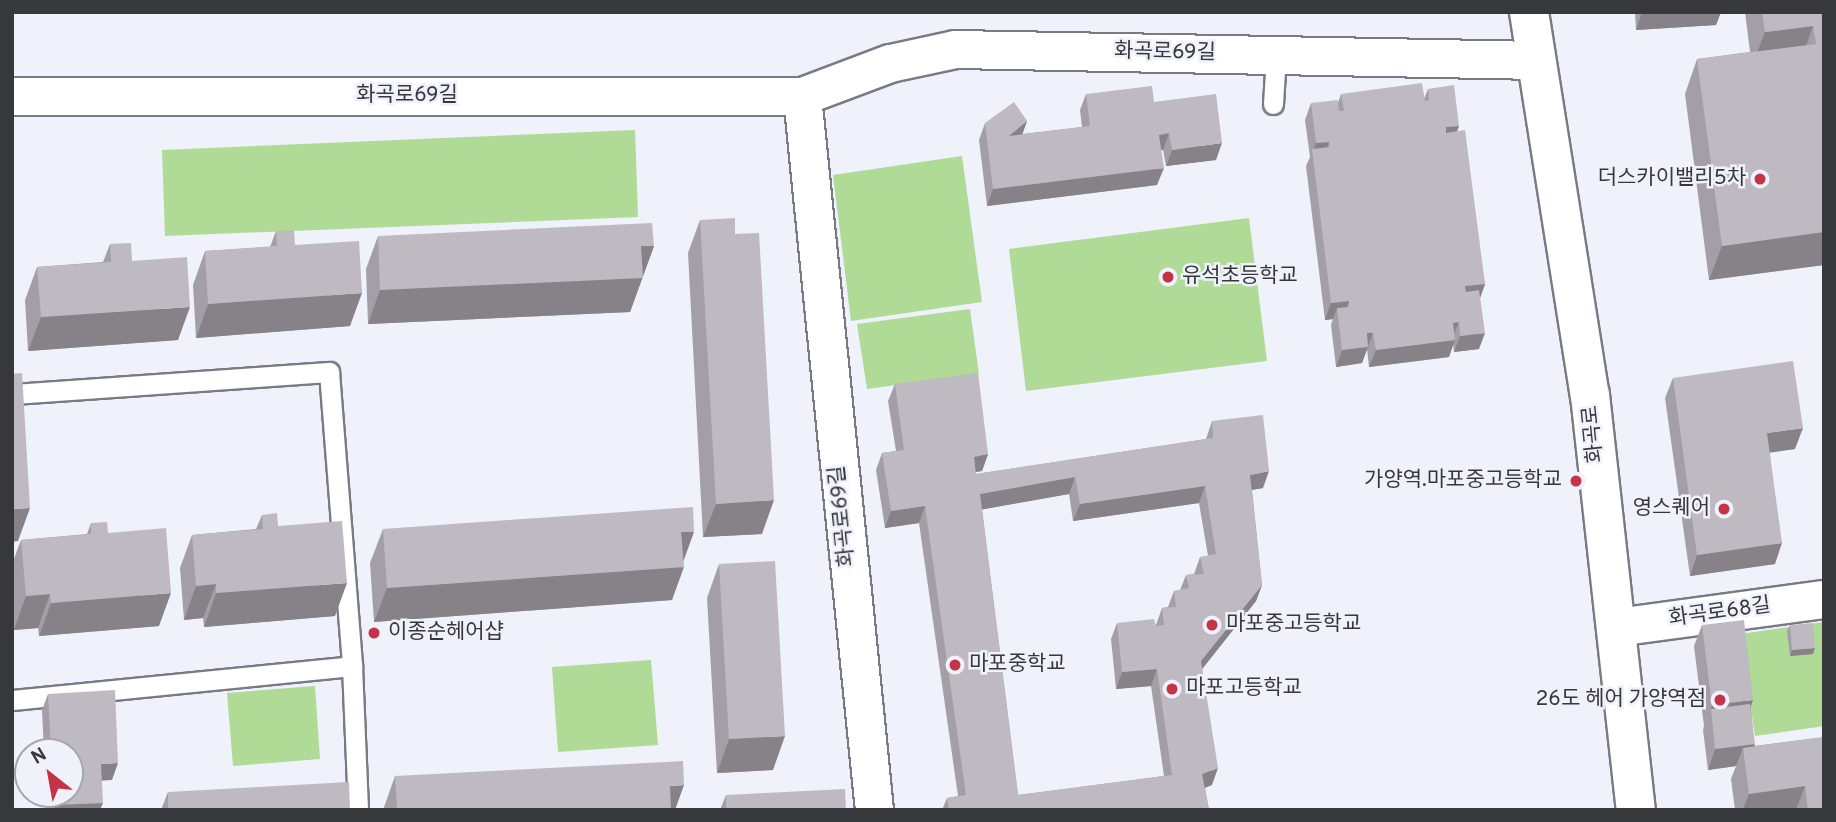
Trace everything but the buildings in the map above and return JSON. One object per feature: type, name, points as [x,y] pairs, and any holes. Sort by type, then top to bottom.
[{"type":"main road","name":"화곡로","points":[[1530,12],[1590,395],[1636,810]]},
{"type":"street","name":"화곡로69길","points":[[12,96],[802,96],[890,63],[955,49],[1536,60]]},
{"type":"street","name":"화곡로69길","points":[[802,96],[874,810]]},
{"type":"street","name":"화곡로68길","points":[[1616,627],[1824,599]]},
{"type":"lane","points":[[1273,104],[1276,55]]},
{"type":"lane","points":[[12,394],[329,372],[352,666],[358,810]]},
{"type":"lane","points":[[12,700],[352,666]]},
{"type":"green space","points":[[635,130],[638,217],[165,236],[162,150]]},
{"type":"green space","points":[[962,156],[982,302],[851,321],[833,175]]},
{"type":"green space","points":[[1249,218],[1267,361],[1026,391],[1009,249]]},
{"type":"green space","points":[[970,309],[979,374],[867,389],[857,324]]},
{"type":"green space","points":[[1824,622],[1824,726],[1755,736],[1740,634]]},
{"type":"green space","points":[[651,660],[658,745],[558,752],[552,667]]},
{"type":"green space","points":[[315,686],[320,759],[233,766],[227,693]]},
{"type":"place","name":"더스카이밸리5차","points":[[1760,179]]},
{"type":"place","name":"유석초등학교","points":[[1168,277]]},
{"type":"place","name":"가양역.마포중고등학교","points":[[1576,481]]},
{"type":"place","name":"영스퀘어","points":[[1724,509]]},
{"type":"place","name":"마포중고등학교","points":[[1212,625]]},
{"type":"place","name":"이종순헤어샵","points":[[374,633]]},
{"type":"place","name":"마포중학교","points":[[955,665]]},
{"type":"place","name":"마포고등학교","points":[[1172,689]]},
{"type":"place","name":"26도 헤어 가양역점","points":[[1720,700]]}]
